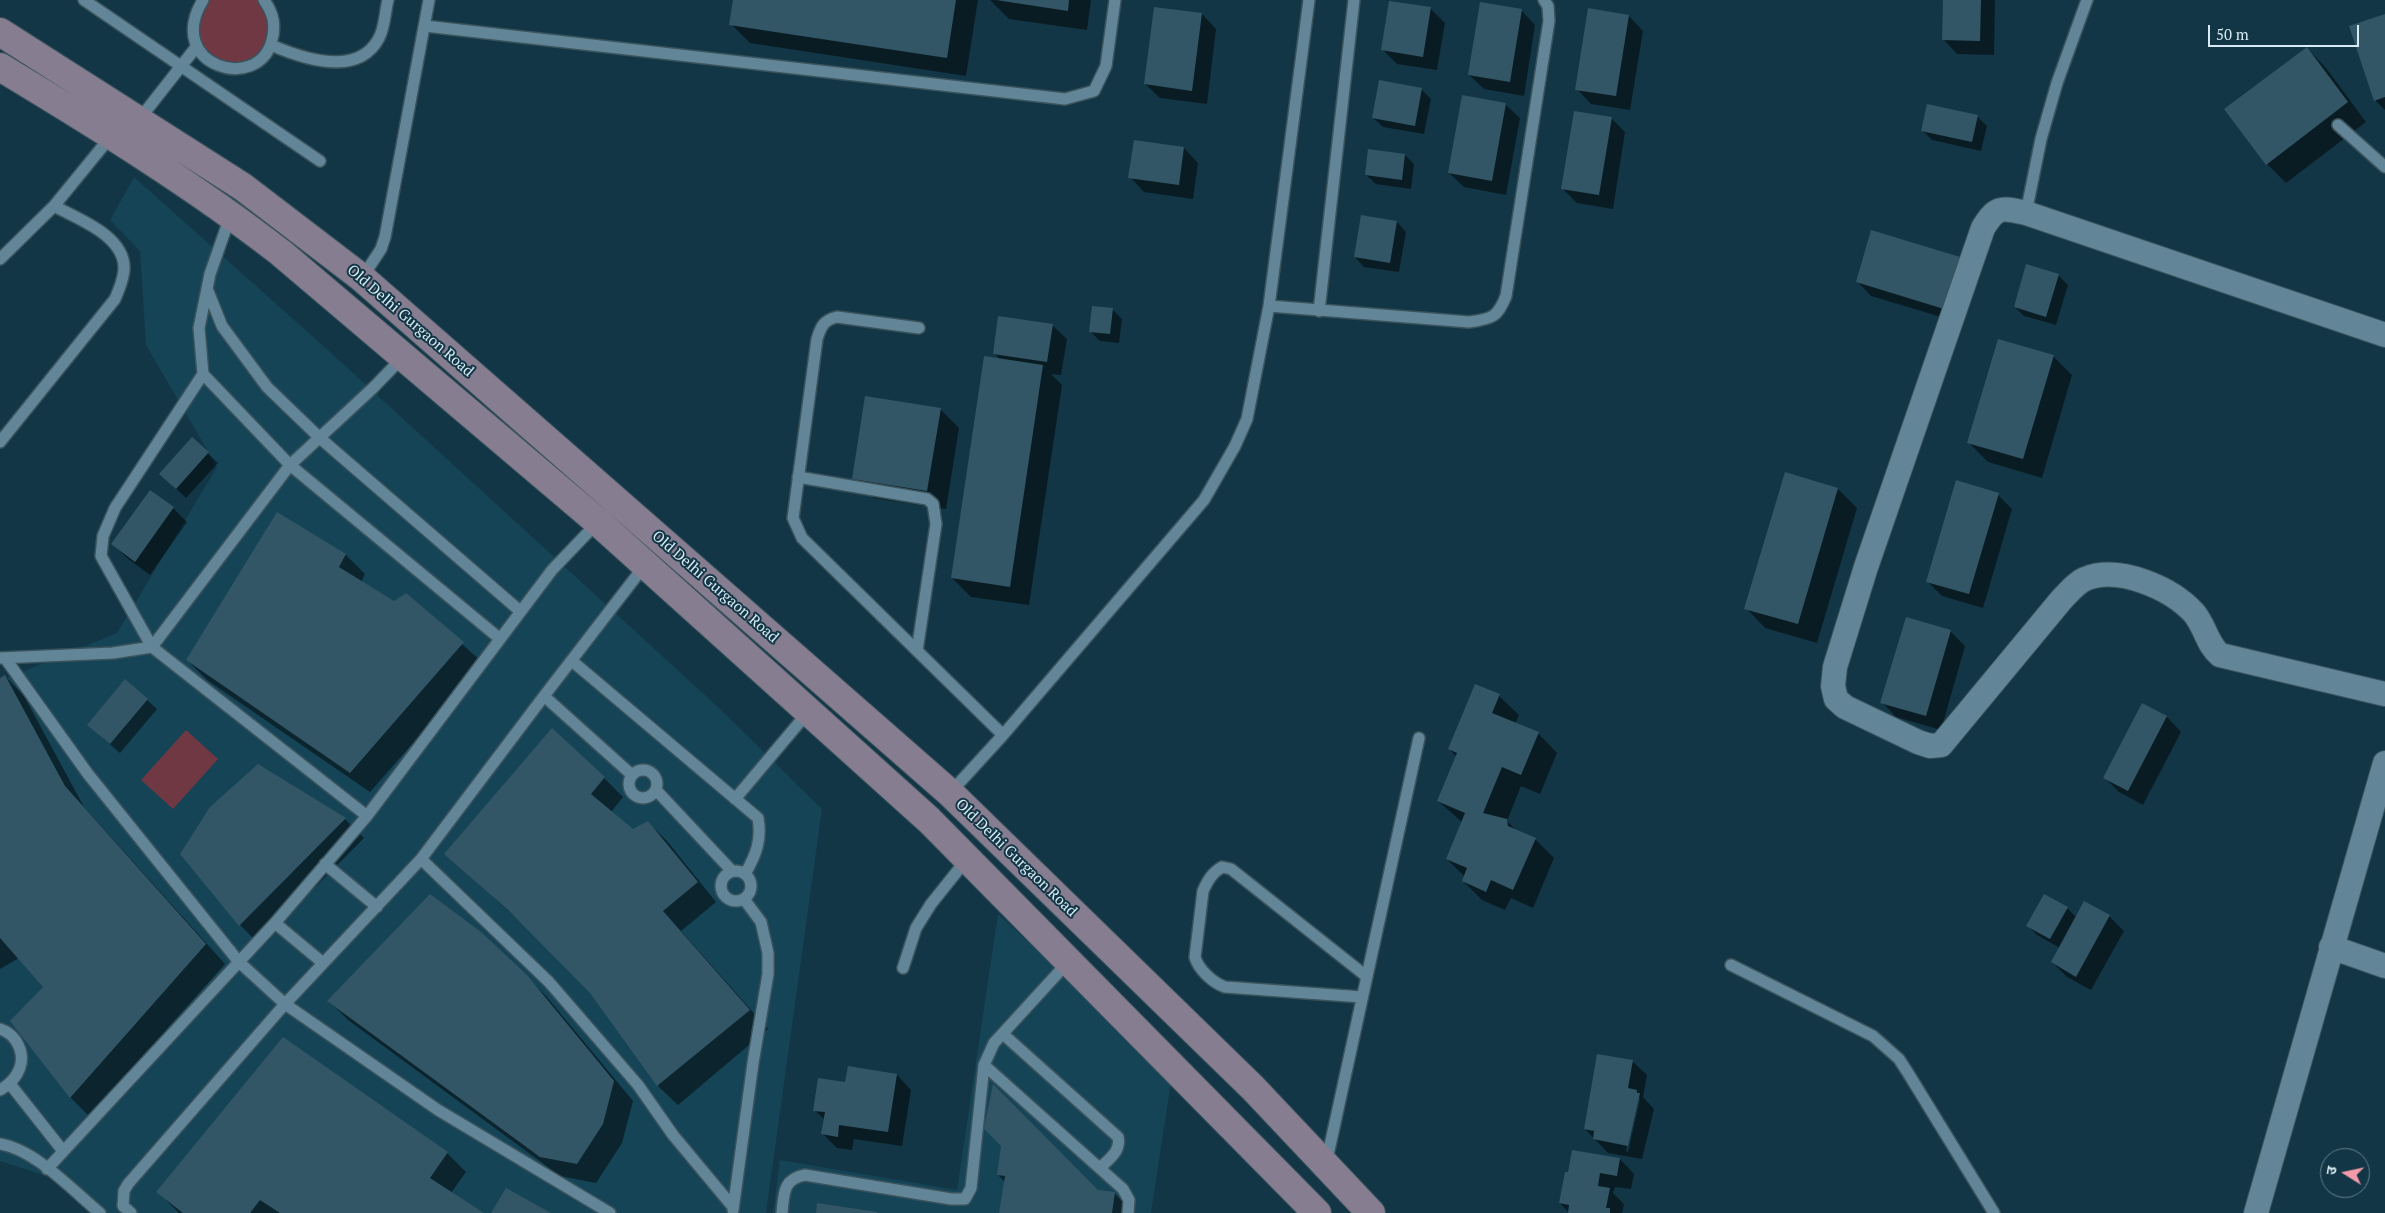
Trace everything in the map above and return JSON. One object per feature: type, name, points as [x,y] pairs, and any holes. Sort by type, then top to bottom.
[{"type":"main road","name":"Old Delhi Gurgaon Road","points":[[0,32],[243,187],[362,278],[950,793],[1253,1088],[1326,1166],[1363,1210]]},
{"type":"main road","name":"Old Delhi Gurgaon Road","points":[[0,67],[112,135],[231,214],[281,253],[598,522],[929,820],[1317,1213]]},
{"type":"main road","points":[[281,253],[299,230]]},
{"type":"street","points":[[2385,335],[2026,213],[2004,208],[1992,212],[1983,228],[1863,576],[1835,667],[1833,686],[1836,699],[1845,707],[1918,742],[1930,746],[1942,745],[2062,599],[2085,579],[2106,576],[2142,580],[2166,592],[2194,614],[2214,650],[2220,655],[2385,694]]},
{"type":"street","points":[[2256,1213],[2385,763]]},
{"type":"street","points":[[2331,947],[2385,966]]},
{"type":"lane","points":[[84,0],[320,161]]},
{"type":"lane","points":[[203,0],[195,14],[192,30],[197,46],[206,58],[219,66],[234,69],[249,66],[262,58],[271,45],[275,28],[272,12],[264,0]]},
{"type":"lane","points":[[271,45],[302,58],[322,61],[340,61],[358,57],[368,50],[379,37],[388,0]]},
{"type":"lane","points":[[362,278],[386,238],[429,0]]},
{"type":"lane","points":[[425,26],[1065,99],[1094,91],[1106,66],[1115,0]]},
{"type":"lane","points":[[950,793],[1003,735],[1204,500],[1235,446],[1247,419],[1269,306],[1309,0]]},
{"type":"lane","points":[[1319,311],[1354,0]]},
{"type":"lane","points":[[1269,306],[1470,322],[1487,320],[1500,311],[1506,296],[1549,21],[1548,6],[1544,0]]},
{"type":"lane","points":[[2026,213],[2041,139],[2057,83],[2087,0]]},
{"type":"lane","points":[[138,121],[180,65],[197,46]]},
{"type":"lane","points":[[2338,125],[2385,167]]},
{"type":"lane","points":[[0,259],[54,206],[112,135]]},
{"type":"lane","points":[[0,442],[115,300],[122,282],[124,268],[122,254],[113,242],[93,228],[54,206]]},
{"type":"lane","points":[[231,214],[210,274],[199,328],[203,374],[114,508],[102,536],[101,556],[152,647],[367,816]]},
{"type":"lane","points":[[208,291],[222,326],[243,357],[267,387],[321,438],[520,611]]},
{"type":"lane","points":[[919,328],[837,316],[827,320],[821,327],[817,339],[793,518],[802,538],[1003,735]]},
{"type":"lane","points":[[2,658],[114,652],[152,647],[290,465],[321,438],[403,357]]},
{"type":"lane","points":[[203,374],[290,465],[499,638]]},
{"type":"lane","points":[[798,477],[926,500],[933,504],[936,524],[918,651]]},
{"type":"lane","points":[[46,1169],[275,923],[367,816],[552,570],[598,522]]},
{"type":"lane","points":[[131,1213],[123,1206],[124,1192],[128,1184],[285,1004],[421,859],[645,565]]},
{"type":"lane","points":[[2,658],[88,774],[239,962],[285,1004],[438,1110],[610,1213]]},
{"type":"lane","points":[[572,662],[758,818],[760,831],[759,847],[745,874]]},
{"type":"lane","points":[[544,696],[632,775]]},
{"type":"lane","points":[[735,799],[809,711]]},
{"type":"lane","points":[[1326,1166],[1418,738]]},
{"type":"lane","points":[[638,771],[649,771],[656,779],[656,790],[649,798],[638,798],[630,790],[629,784],[632,775],[638,771]]},
{"type":"lane","points":[[656,790],[732,872],[745,874],[751,882],[751,887],[750,892],[744,899],[734,901],[722,892],[721,882],[732,872]]},
{"type":"lane","points":[[421,859],[549,982],[638,1085],[673,1135],[733,1210]]},
{"type":"lane","points":[[903,968],[916,928],[931,904],[967,859]]},
{"type":"lane","points":[[325,864],[377,907]]},
{"type":"lane","points":[[1362,997],[1225,987],[1214,981],[1196,962],[1195,957],[1203,890],[1207,880],[1214,871],[1222,867],[1231,869],[1366,976]]},
{"type":"lane","points":[[733,1210],[753,1063],[768,974],[768,954],[761,922],[744,899]]},
{"type":"lane","points":[[275,923],[323,963]]},
{"type":"lane","points":[[782,1213],[786,1185],[794,1177],[805,1175],[951,1199],[965,1199],[971,1188],[984,1065],[994,1043],[1069,962]]},
{"type":"lane","points":[[1731,965],[1873,1036],[1886,1046],[1908,1073],[1994,1213]]},
{"type":"lane","points":[[0,1029],[14,1037],[21,1049],[22,1061],[17,1074],[5,1087],[63,1151]]},
{"type":"lane","points":[[1003,1034],[1118,1137],[1120,1144],[1117,1151],[1101,1167]]},
{"type":"lane","points":[[984,1065],[1101,1167],[1126,1194],[1129,1200],[1128,1213]]},
{"type":"lane","points":[[0,1144],[35,1159],[100,1213]]},
{"type":"shaded area","points":[[208,0],[257,0],[264,8],[268,17],[268,35],[265,44],[253,58],[236,65],[228,65],[218,61],[201,48],[196,20]]},
{"type":"shaded area","points":[[134,177],[330,352],[718,707],[822,809],[766,1213],[92,1213],[50,1177],[0,1161],[0,681],[117,633],[217,467],[146,345],[140,251],[110,220]]},
{"type":"shaded area","points":[[186,730],[218,759],[173,809],[141,780]]},
{"type":"shaded area","points":[[998,914],[1172,1075],[1151,1213],[773,1213],[780,1160],[957,1190]]},
{"type":"building","points":[[733,0],[956,0],[947,58],[729,25]]},
{"type":"building","points":[[996,0],[1069,0],[1068,11]]},
{"type":"building","points":[[1943,0],[1981,0],[1980,41],[1942,40]]},
{"type":"building","points":[[1389,1],[1431,7],[1423,57],[1381,50]]},
{"type":"building","points":[[1480,2],[1522,9],[1510,82],[1468,75]]},
{"type":"building","points":[[1154,7],[1202,13],[1192,91],[1144,84]]},
{"type":"building","points":[[1588,8],[1629,15],[1616,96],[1575,90]]},
{"type":"building","points":[[2385,14],[2385,97],[2374,101],[2349,26]]},
{"type":"building","points":[[2307,47],[2348,102],[2266,165],[2224,109]]},
{"type":"building","points":[[1379,80],[1422,88],[1415,126],[1372,118]]},
{"type":"building","points":[[1462,95],[1506,103],[1492,181],[1448,173]]},
{"type":"building","points":[[1927,104],[1978,115],[1972,142],[1921,131]]},
{"type":"building","points":[[1574,111],[1612,117],[1599,195],[1561,189]]},
{"type":"building","points":[[1134,140],[1184,147],[1179,185],[1128,178]]},
{"type":"building","points":[[1368,149],[1405,154],[1402,180],[1365,175]]},
{"type":"building","points":[[1361,215],[1397,221],[1390,263],[1354,257]]},
{"type":"building","points":[[1871,230],[1960,257],[1944,309],[1856,282]]},
{"type":"building","points":[[2026,264],[2059,274],[2046,317],[2014,307]]},
{"type":"building","points":[[1092,306],[1113,308],[1110,334],[1089,332]]},
{"type":"building","points":[[998,316],[1053,324],[1047,362],[993,354]]},
{"type":"building","points":[[1998,339],[2054,355],[2023,459],[1967,443]]},
{"type":"building","points":[[984,356],[1043,365],[1010,587],[951,578]]},
{"type":"building","points":[[865,396],[941,408],[927,491],[852,479]]},
{"type":"building","points":[[192,437],[209,452],[176,489],[159,474]]},
{"type":"building","points":[[1785,472],[1838,488],[1798,624],[1744,609]]},
{"type":"building","points":[[1956,480],[1999,493],[1969,594],[1926,582]]},
{"type":"building","points":[[150,490],[174,507],[135,562],[111,544]]},
{"type":"building","points":[[277,512],[346,554],[339,567],[394,601],[406,593],[464,642],[350,773],[186,660]]},
{"type":"building","points":[[1906,617],[1951,630],[1926,716],[1880,703]]},
{"type":"building","points":[[5,675],[65,786],[206,944],[70,1098],[10,1021],[43,987],[0,938],[0,678]]},
{"type":"building","points":[[125,679],[148,699],[110,744],[87,725]]},
{"type":"building","points":[[1475,684],[1500,694],[1492,713],[1539,732],[1521,775],[1502,767],[1483,813],[1507,819],[1508,826],[1536,838],[1513,890],[1491,880],[1486,892],[1462,881],[1467,868],[1446,859],[1465,813],[1437,801],[1457,753],[1448,749]]},
{"type":"building","points":[[2142,703],[2167,716],[2128,791],[2103,778]]},
{"type":"building","points":[[552,728],[605,777],[591,794],[633,829],[648,821],[698,882],[663,911],[750,1010],[657,1086],[590,993],[508,910],[444,854]]},
{"type":"building","points":[[258,764],[346,818],[239,926],[180,854],[210,807]]},
{"type":"building","points":[[430,894],[481,932],[527,975],[614,1081],[603,1124],[577,1164],[540,1157],[327,1001]]},
{"type":"building","points":[[2044,894],[2068,907],[2050,939],[2026,926]]},
{"type":"building","points":[[2084,901],[2110,915],[2076,977],[2051,962]]},
{"type":"building","points":[[283,1037],[448,1152],[430,1178],[484,1213],[280,1213],[260,1200],[250,1213],[183,1213],[156,1192]]},
{"type":"building","points":[[1597,1054],[1633,1060],[1628,1088],[1637,1090],[1637,1093],[1640,1093],[1628,1146],[1593,1139],[1594,1131],[1584,1129]]},
{"type":"building","points":[[848,1066],[897,1074],[888,1132],[839,1125],[838,1137],[821,1134],[825,1112],[813,1111],[818,1078],[845,1082]]},
{"type":"building","points":[[993,1084],[1098,1190],[1115,1192],[1112,1213],[999,1213],[1005,1176],[997,1175],[1001,1146],[984,1129]]},
{"type":"building","points":[[1572,1150],[1620,1158],[1617,1176],[1600,1173],[1598,1186],[1610,1188],[1606,1208],[1610,1208],[1610,1213],[1568,1213],[1569,1205],[1559,1203],[1565,1172],[1568,1172]]},
{"type":"building","points":[[506,1188],[551,1213],[491,1213]]},
{"type":"building","points":[[817,1203],[877,1212],[877,1213],[816,1213]]}]
